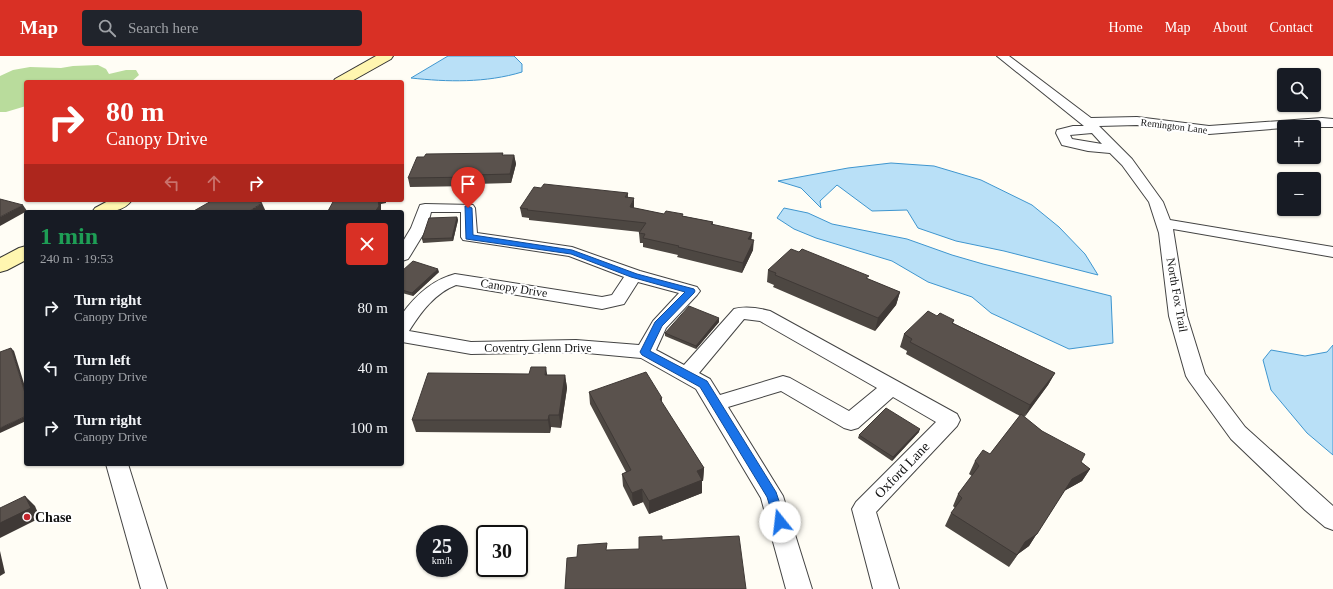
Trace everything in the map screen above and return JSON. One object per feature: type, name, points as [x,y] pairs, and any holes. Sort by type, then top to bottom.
[{"type":"street","points":[[344,80],[386,56]]},
{"type":"street","name":"North Fox Trail","points":[[1002,56],[1091,126],[1127,162],[1156,202],[1166,233],[1178,316],[1196,376],[1238,434],[1333,520]]},
{"type":"street","name":"Remington Lane","points":[[1091,126],[1137,121],[1209,130],[1322,122],[1333,123]]},
{"type":"street","points":[[1091,126],[1062,133],[1067,142],[1088,147],[1114,149]]},
{"type":"street","points":[[105,210],[119,202]]},
{"type":"street","points":[[404,253],[419,228],[425,208],[468,208],[469,237],[512,242],[572,252],[634,275],[691,291],[658,325],[645,352]]},
{"type":"street","points":[[1163,223],[1333,252]]},
{"type":"street","points":[[0,266],[24,253]]},
{"type":"street","name":"Canopy Drive","points":[[404,324],[416,305],[442,283],[455,279],[602,303],[618,300],[634,275]]},
{"type":"street","name":"Oxford Lane","points":[[686,375],[740,313],[764,315],[950,420],[864,510],[886,589]]},
{"type":"street","name":"Coventry Glenn Drive","points":[[404,336],[471,348],[576,346],[645,352],[703,384],[772,496],[799,589]]},
{"type":"street","points":[[715,404],[783,383],[851,422],[891,387]]},
{"type":"street","points":[[118,466],[153,588]]},
{"type":"green space","points":[[98,65],[106,69],[109,74],[126,70],[136,70],[139,75],[133,80],[24,80],[24,107],[6,112],[0,112],[0,76],[13,70],[30,67],[61,68]]},
{"type":"water","points":[[448,56],[514,56],[522,64],[522,72],[508,76],[466,81],[411,78]]},
{"type":"water","points":[[891,163],[934,166],[981,180],[1032,205],[1059,227],[1085,254],[1098,275],[1004,251],[956,241],[918,228],[907,210],[872,211],[837,185],[820,201],[821,208],[801,188],[778,181],[848,168]]},
{"type":"water","points":[[784,208],[808,213],[832,224],[907,239],[983,264],[1111,296],[1113,343],[1069,349],[991,313],[972,297],[928,282],[892,261],[816,238],[794,229],[777,218]]},
{"type":"water","points":[[1333,345],[1333,455],[1307,433],[1271,390],[1263,360],[1271,350],[1305,356],[1327,352]]},
{"type":"building","points":[[503,153],[502,155],[514,155],[510,174],[473,175],[472,177],[408,178],[417,157],[424,157],[426,154]]},
{"type":"building","points":[[544,184],[628,193],[625,197],[634,198],[630,207],[664,214],[666,211],[683,214],[682,216],[713,222],[711,224],[752,233],[748,239],[754,240],[743,263],[643,238],[645,234],[639,233],[646,223],[520,208],[534,187],[541,188]]},
{"type":"building","points":[[0,199],[23,205],[0,217]]},
{"type":"building","points":[[210,202],[262,203],[251,210],[196,210]]},
{"type":"building","points":[[333,202],[378,202],[379,206],[376,210],[329,210]]},
{"type":"building","points":[[457,217],[452,238],[422,239],[429,218]]},
{"type":"building","points":[[791,249],[799,252],[802,249],[869,276],[866,278],[900,292],[878,318],[775,275],[776,273],[768,270]]},
{"type":"building","points":[[413,261],[438,269],[412,293],[404,291],[404,269]]},
{"type":"building","points":[[689,306],[719,318],[696,346],[665,333]]},
{"type":"building","points":[[928,311],[937,316],[940,313],[954,320],[952,323],[1055,373],[1030,405],[910,342],[912,339],[904,334]]},
{"type":"building","points":[[11,348],[24,390],[24,417],[0,428],[0,352]]},
{"type":"building","points":[[531,367],[546,367],[545,375],[565,375],[559,415],[549,415],[548,420],[412,420],[428,373],[529,374]]},
{"type":"building","points":[[646,372],[662,398],[660,399],[704,468],[697,471],[702,480],[649,501],[642,489],[632,493],[622,474],[631,470],[589,392]]},
{"type":"building","points":[[886,408],[920,429],[893,457],[859,435]]},
{"type":"building","points":[[1021,414],[1042,431],[1085,454],[1081,462],[1090,469],[1072,479],[1037,534],[1025,542],[1017,555],[951,513],[962,498],[958,494],[979,466],[975,461],[983,450],[990,454]]},
{"type":"building","points":[[25,496],[31,508],[0,523],[0,508]]},
{"type":"building","points":[[662,536],[662,540],[739,536],[746,589],[565,589],[567,558],[577,557],[578,545],[607,543],[606,550],[639,549],[639,537]]},
{"type":"place","name":"Chase","points":[[27,517]]},
{"type":"route","points":[[468,208],[469,237],[512,242],[572,252],[634,275],[691,291],[658,325],[645,352],[703,384],[772,496],[780,522]]}]
